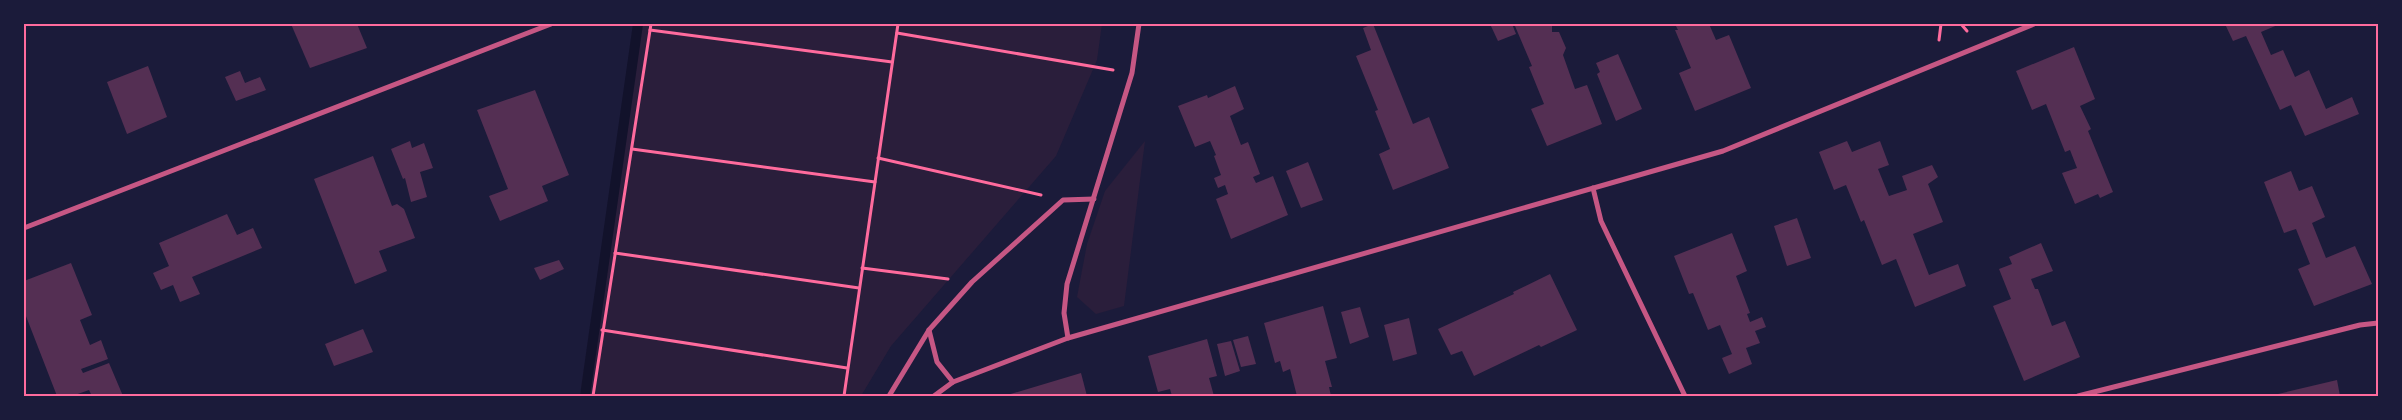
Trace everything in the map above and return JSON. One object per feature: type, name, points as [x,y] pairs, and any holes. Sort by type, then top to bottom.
[{"type":"street","points":[[24,228],[551,24]]},
{"type":"street","points":[[1068,338],[1064,313],[1067,284],[1132,73],[1140,24]]},
{"type":"street","points":[[934,396],[953,382],[1068,338],[1723,151],[2034,24]]},
{"type":"street","points":[[1593,188],[1601,221],[1684,396]]},
{"type":"street","points":[[889,396],[930,330],[972,282],[1063,200],[1094,199]]},
{"type":"street","points":[[2078,396],[2360,325],[2378,323]]},
{"type":"street","points":[[930,330],[937,362],[953,382]]},
{"type":"path","points":[[593,396],[651,24]]},
{"type":"path","points":[[844,396],[898,24]]},
{"type":"path","points":[[650,30],[892,62]]},
{"type":"path","points":[[897,33],[1132,73]]},
{"type":"path","points":[[632,149],[874,182]]},
{"type":"path","points":[[878,158],[1063,200]]},
{"type":"path","points":[[615,253],[859,288]]},
{"type":"path","points":[[862,268],[972,282]]},
{"type":"path","points":[[602,330],[847,368]]},
{"type":"shaded area","points":[[636,24],[1102,24],[1097,60],[1056,156],[891,346],[861,396],[580,396]]},
{"type":"shaded area","points":[[1145,141],[1124,306],[1096,314],[1077,297],[1087,244],[1105,191]]},
{"type":"building","points":[[291,24],[357,24],[367,48],[310,68]]},
{"type":"building","points":[[1373,24],[1413,124],[1429,117],[1449,168],[1393,190],[1379,154],[1390,149],[1375,111],[1378,110],[1356,56],[1371,50],[1363,28]]},
{"type":"building","points":[[1490,24],[1512,24],[1516,34],[1498,41]]},
{"type":"building","points":[[1520,24],[1552,24],[1552,32],[1559,32],[1566,48],[1563,55],[1575,89],[1587,85],[1602,124],[1547,146],[1531,109],[1544,104],[1529,67],[1532,66],[1515,26]]},
{"type":"building","points":[[1675,24],[1709,24],[1716,40],[1729,35],[1751,88],[1695,111],[1679,73],[1691,68],[1675,30],[1678,30]]},
{"type":"building","points":[[2225,24],[2280,24],[2261,32],[2271,55],[2283,50],[2295,77],[2309,70],[2326,109],[2352,97],[2359,114],[2305,136],[2291,105],[2280,110],[2246,36],[2233,41]]},
{"type":"building","points":[[2074,47],[2095,99],[2080,106],[2091,129],[2088,131],[2113,192],[2100,198],[2098,194],[2075,204],[2062,173],[2077,168],[2070,150],[2065,152],[2046,104],[2032,110],[2016,71]]},
{"type":"building","points":[[1618,54],[1642,109],[1616,121],[1597,74],[1600,72],[1596,63]]},
{"type":"building","points":[[148,66],[167,117],[127,134],[107,82]]},
{"type":"building","points":[[240,71],[245,83],[260,77],[266,90],[236,101],[225,77]]},
{"type":"building","points":[[1235,86],[1244,109],[1230,116],[1241,145],[1248,142],[1260,174],[1253,177],[1256,183],[1273,176],[1288,215],[1231,239],[1216,199],[1228,194],[1225,185],[1218,188],[1214,178],[1221,175],[1214,156],[1216,155],[1210,141],[1195,147],[1178,106],[1207,95],[1208,98]]},
{"type":"building","points":[[535,90],[569,175],[542,186],[548,201],[500,221],[489,196],[508,189],[477,110]]},
{"type":"building","points":[[410,141],[412,148],[424,143],[433,168],[420,172],[427,197],[411,202],[405,178],[403,179],[391,149]]},
{"type":"building","points":[[1847,141],[1852,152],[1880,141],[1889,165],[1878,169],[1889,196],[1907,190],[1902,176],[1932,165],[1938,177],[1928,184],[1943,222],[1913,234],[1929,275],[1958,264],[1966,286],[1915,307],[1896,259],[1882,265],[1864,220],[1861,222],[1846,185],[1834,190],[1819,152]]},
{"type":"building","points":[[373,156],[392,206],[397,204],[404,209],[415,238],[379,251],[387,271],[355,284],[314,179]]},
{"type":"building","points":[[1308,162],[1323,200],[1301,208],[1286,171]]},
{"type":"building","points":[[2291,171],[2299,191],[2312,186],[2325,217],[2312,223],[2326,258],[2355,246],[2372,284],[2314,306],[2298,269],[2310,264],[2296,229],[2284,233],[2264,182]]},
{"type":"building","points":[[227,214],[237,235],[253,228],[262,248],[192,277],[200,294],[180,302],[173,285],[161,290],[153,273],[169,266],[159,243]]},
{"type":"building","points":[[1797,218],[1811,258],[1787,266],[1774,226]]},
{"type":"building","points":[[1732,233],[1747,271],[1736,276],[1750,313],[1747,314],[1750,322],[1762,317],[1766,327],[1755,331],[1760,343],[1746,348],[1752,364],[1729,374],[1722,358],[1732,354],[1720,325],[1708,330],[1693,293],[1689,294],[1674,256]]},
{"type":"building","points":[[2041,243],[2053,271],[2031,279],[2035,289],[2038,289],[2052,326],[2065,321],[2080,357],[2024,381],[1993,306],[2011,299],[1999,269],[2012,264],[2009,257]]},
{"type":"building","points":[[559,260],[564,269],[540,280],[534,268]]},
{"type":"building","points":[[71,263],[92,315],[80,320],[90,345],[101,340],[108,359],[81,369],[83,373],[109,363],[123,396],[92,396],[89,390],[72,396],[57,396],[24,311],[24,281]]},
{"type":"building","points":[[1550,274],[1577,330],[1541,347],[1539,345],[1474,376],[1462,351],[1451,355],[1438,329],[1514,294],[1513,292]]},
{"type":"building","points":[[1323,306],[1337,358],[1325,361],[1332,387],[1329,387],[1331,396],[1297,396],[1290,369],[1283,372],[1280,361],[1275,363],[1264,323]]},
{"type":"building","points":[[1360,307],[1369,337],[1350,344],[1341,312]]},
{"type":"building","points":[[1409,318],[1417,354],[1393,361],[1384,325]]},
{"type":"building","points":[[363,329],[373,352],[334,366],[325,344]]},
{"type":"building","points":[[1248,336],[1256,364],[1241,367],[1233,340]]},
{"type":"building","points":[[1207,339],[1217,376],[1209,378],[1214,396],[1172,396],[1170,389],[1158,392],[1148,356]]},
{"type":"building","points":[[1231,341],[1240,371],[1225,376],[1217,344]]},
{"type":"building","points":[[1081,373],[1087,396],[1004,396]]},
{"type":"building","points":[[2337,380],[2340,396],[2279,396],[2278,394]]},
{"type":"waterway","points":[[585,396],[638,24]]}]
